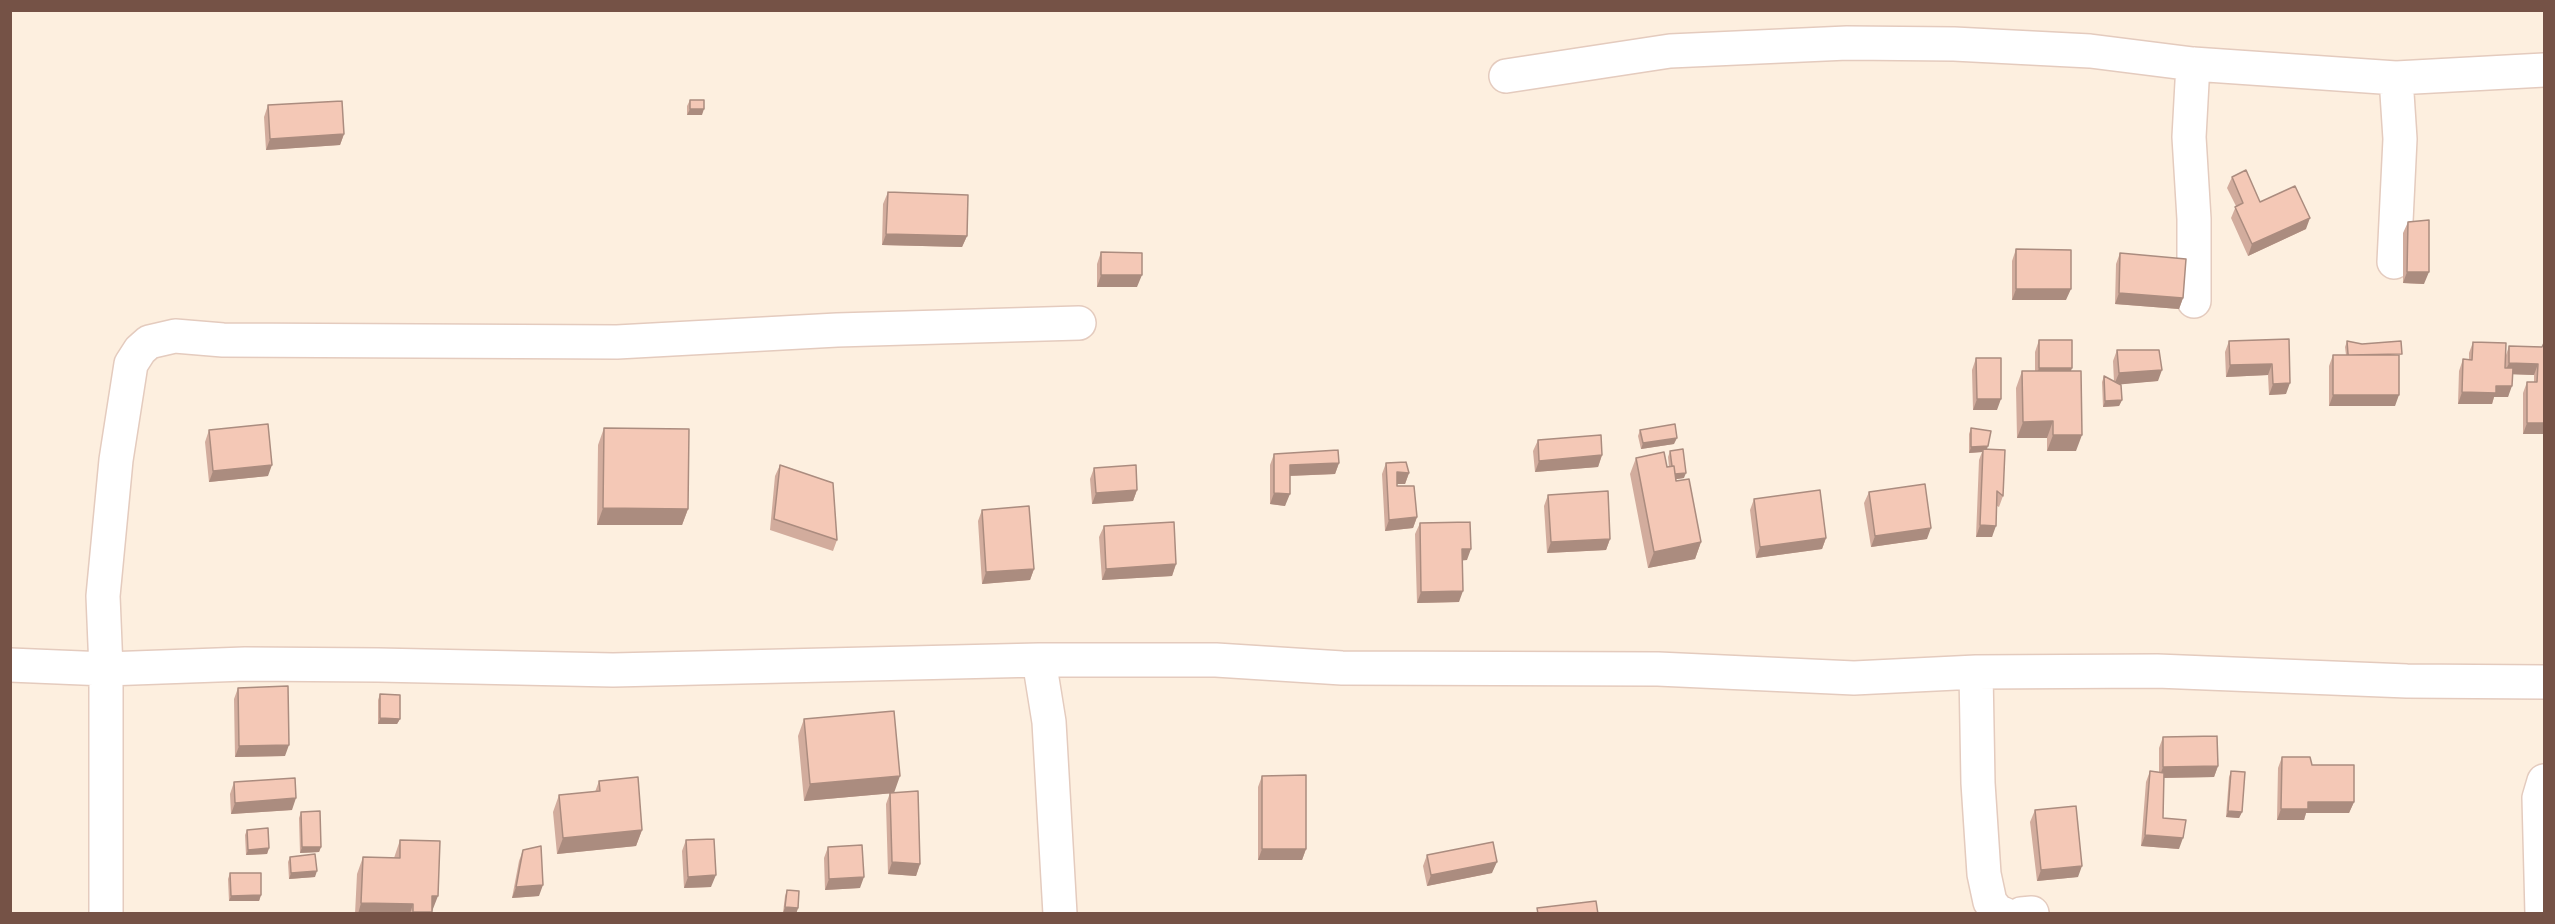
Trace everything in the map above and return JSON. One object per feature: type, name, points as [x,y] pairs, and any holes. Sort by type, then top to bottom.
[{"type":"street","points":[[1506,76],[1670,51],[1847,43],[1954,44],[2090,51],[2193,64],[2396,78],[2544,70]]},
{"type":"street","points":[[2193,64],[2189,137],[2195,240],[2194,301]]},
{"type":"street","points":[[2394,262],[2400,139],[2396,78]]},
{"type":"street","points":[[106,914],[106,669],[103,596],[116,460],[131,364],[140,350],[149,342],[175,336],[223,340],[438,343],[617,342],[837,330],[1078,323]]},
{"type":"street","points":[[1039,660],[1049,722],[1060,914]]},
{"type":"street","points":[[10,665],[106,669],[256,664],[613,670],[1039,660],[1216,660],[1342,668],[1658,669],[1854,678],[1976,672],[2157,671],[2407,681],[2544,682]]},
{"type":"street","points":[[1976,672],[1978,783],[1984,874],[1990,902],[1998,912],[2004,914]]},
{"type":"street","points":[[2542,914],[2539,798],[2544,781]]},
{"type":"street","points":[[2021,914],[2032,913]]},
{"type":"building","points":[[690,100],[704,100],[704,109],[690,109]]},
{"type":"building","points":[[342,101],[344,134],[270,139],[268,105]]},
{"type":"building","points":[[2246,170],[2260,202],[2295,186],[2310,218],[2252,244],[2235,207],[2243,203],[2232,177]]},
{"type":"building","points":[[888,192],[968,195],[967,236],[886,234]]},
{"type":"building","points":[[2429,220],[2429,272],[2407,272],[2408,222]]},
{"type":"building","points":[[2016,249],[2071,250],[2071,289],[2016,289]]},
{"type":"building","points":[[1101,252],[1142,253],[1142,275],[1101,275]]},
{"type":"building","points":[[2120,253],[2186,259],[2183,298],[2119,293]]},
{"type":"building","points":[[2289,339],[2290,383],[2273,384],[2272,364],[2230,365],[2229,341]]},
{"type":"building","points":[[2039,340],[2072,340],[2072,368],[2039,368]]},
{"type":"building","points":[[2347,341],[2362,344],[2401,341],[2402,354],[2349,355]]},
{"type":"building","points":[[2473,342],[2506,343],[2505,368],[2513,368],[2512,386],[2496,386],[2496,393],[2462,392],[2463,359],[2472,360]]},
{"type":"building","points":[[2544,343],[2544,423],[2527,423],[2527,382],[2537,382],[2538,364],[2509,363],[2509,346],[2542,347]]},
{"type":"building","points":[[2117,350],[2159,350],[2162,370],[2119,373]]},
{"type":"building","points":[[2333,355],[2399,355],[2399,395],[2333,395]]},
{"type":"building","points":[[1976,358],[2001,358],[2001,399],[1977,399]]},
{"type":"building","points":[[2022,371],[2081,371],[2082,435],[2053,435],[2053,421],[2023,422]]},
{"type":"building","points":[[2104,376],[2121,385],[2122,400],[2105,401]]},
{"type":"building","points":[[268,424],[272,465],[213,471],[209,430]]},
{"type":"building","points":[[1675,424],[1677,438],[1643,443],[1640,430]]},
{"type":"building","points":[[604,428],[689,429],[688,509],[603,508]]},
{"type":"building","points":[[1971,428],[1991,431],[1988,446],[1971,447]]},
{"type":"building","points":[[1601,435],[1602,455],[1539,461],[1538,440]]},
{"type":"building","points":[[1683,449],[1686,473],[1675,474],[1670,451]]},
{"type":"building","points":[[1983,449],[2005,450],[2003,496],[1997,491],[1996,526],[1980,525]]},
{"type":"building","points":[[1338,450],[1339,463],[1290,465],[1290,494],[1274,493],[1274,454]]},
{"type":"building","points":[[1664,452],[1667,467],[1674,466],[1676,481],[1689,479],[1701,542],[1654,552],[1636,458]]},
{"type":"building","points":[[1406,462],[1409,473],[1397,472],[1397,486],[1414,486],[1417,517],[1389,520],[1386,463]]},
{"type":"building","points":[[780,465],[833,483],[837,540],[774,519]]},
{"type":"building","points":[[1136,465],[1137,490],[1096,493],[1094,468]]},
{"type":"building","points":[[1925,484],[1931,528],[1875,536],[1869,492]]},
{"type":"building","points":[[1820,490],[1826,538],[1760,547],[1754,499]]},
{"type":"building","points":[[1608,491],[1610,539],[1551,542],[1548,495]]},
{"type":"building","points":[[1029,506],[1034,569],[986,572],[982,510]]},
{"type":"building","points":[[1174,522],[1176,564],[1106,569],[1104,526]]},
{"type":"building","points":[[1470,522],[1471,549],[1462,549],[1463,591],[1421,592],[1420,523]]},
{"type":"building","points":[[288,686],[289,745],[239,746],[238,688]]},
{"type":"building","points":[[380,694],[400,695],[400,719],[380,718]]},
{"type":"building","points":[[894,711],[900,776],[810,784],[804,719]]},
{"type":"building","points":[[2217,736],[2218,766],[2163,767],[2163,737]]},
{"type":"building","points":[[2282,757],[2310,757],[2312,765],[2354,765],[2354,802],[2308,802],[2308,809],[2281,809]]},
{"type":"building","points":[[2150,771],[2164,773],[2163,818],[2186,820],[2183,838],[2145,835]]},
{"type":"building","points":[[2231,771],[2245,772],[2242,812],[2228,811]]},
{"type":"building","points":[[1306,775],[1306,849],[1262,849],[1262,776]]},
{"type":"building","points":[[638,777],[642,830],[563,838],[559,795],[600,791],[599,781]]},
{"type":"building","points":[[295,778],[296,798],[235,803],[234,782]]},
{"type":"building","points":[[918,791],[920,864],[892,862],[890,793]]},
{"type":"building","points":[[2076,806],[2082,866],[2041,870],[2035,810]]},
{"type":"building","points":[[320,811],[321,847],[302,847],[301,812]]},
{"type":"building","points":[[268,828],[269,848],[248,850],[247,830]]},
{"type":"building","points":[[714,839],[716,875],[688,877],[686,840]]},
{"type":"building","points":[[400,840],[440,841],[438,896],[432,896],[432,912],[413,912],[413,904],[361,903],[363,857],[400,858]]},
{"type":"building","points":[[1493,842],[1497,862],[1431,875],[1427,855]]},
{"type":"building","points":[[862,845],[864,877],[829,879],[828,847]]},
{"type":"building","points":[[541,846],[543,885],[516,887],[523,850]]},
{"type":"building","points":[[315,854],[317,871],[291,873],[290,857]]},
{"type":"building","points":[[230,873],[261,873],[261,895],[231,896]]},
{"type":"building","points":[[787,890],[799,891],[798,908],[785,907]]},
{"type":"building","points":[[1596,901],[1598,914],[1538,914],[1537,908]]}]
